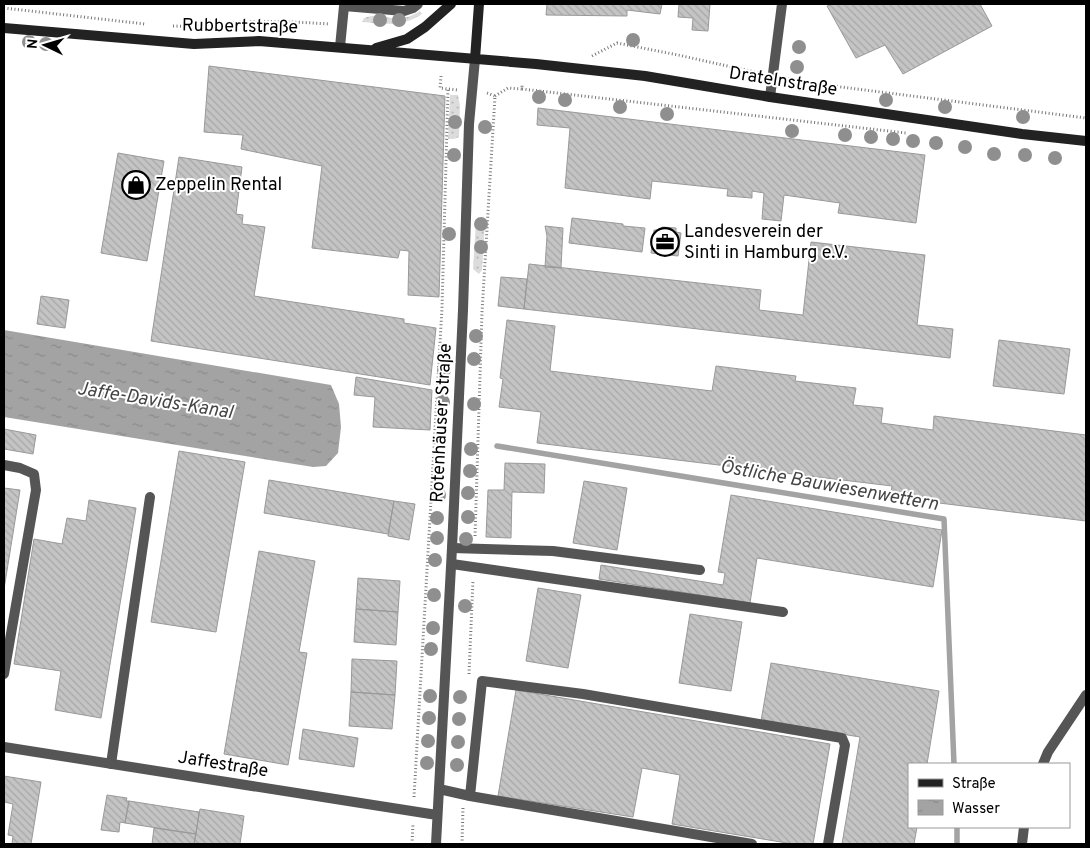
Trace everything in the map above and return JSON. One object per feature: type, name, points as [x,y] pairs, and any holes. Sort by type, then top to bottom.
[{"type":"main road","points":[[370,50],[407,39],[425,27],[451,4]]},
{"type":"main road","name":"Rotenhäuser Straße","points":[[475,59],[479,4]]},
{"type":"main road","name":"Rubbertstraße","points":[[4,28],[194,44],[259,41],[475,59]]},
{"type":"main road","name":"Dratelnstraße","points":[[475,59],[645,76],[1022,134],[1086,141]]},
{"type":"street","points":[[340,47],[344,6],[404,11],[418,4]]},
{"type":"street","points":[[770,96],[782,4]]},
{"type":"street","name":"Rotenhäuser Straße","points":[[436,844],[452,564],[469,124],[475,59]]},
{"type":"street","points":[[4,465],[20,468],[34,474],[36,490],[4,674]]},
{"type":"street","points":[[111,764],[150,497]]},
{"type":"street","points":[[452,548],[552,551],[700,570]]},
{"type":"street","points":[[452,564],[783,612]]},
{"type":"street","points":[[467,795],[482,681],[584,694],[842,738],[845,745],[828,844]]},
{"type":"street","points":[[1043,763],[1048,752],[1086,695]]},
{"type":"street","name":"Jaffestraße","points":[[4,747],[437,816]]},
{"type":"street","points":[[439,789],[752,844]]},
{"type":"street","points":[[1022,844],[1024,828]]},
{"type":"path","points":[[4,8],[153,24]]},
{"type":"path","points":[[171,26],[195,27],[242,22],[286,21],[342,25]]},
{"type":"path","points":[[616,43],[678,54],[773,76],[841,87],[1086,118]]},
{"type":"path","points":[[441,76],[440,88],[457,90]]},
{"type":"path","points":[[522,84],[522,89]]},
{"type":"path","points":[[488,94],[495,96],[508,88],[522,89],[907,134]]},
{"type":"path","points":[[412,844],[442,308],[448,89]]},
{"type":"path","points":[[474,549],[482,312],[495,96]]},
{"type":"path","points":[[469,676],[473,567]]},
{"type":"path","points":[[462,844],[467,795]]},
{"type":"shaded area","points":[[420,11],[422,14],[400,23],[362,22],[364,18],[371,16],[404,18]]},
{"type":"shaded area","points":[[450,95],[458,95],[460,106],[459,137],[454,139],[448,139]]},
{"type":"shaded area","points":[[476,222],[485,222],[482,270],[479,274],[473,269]]},
{"type":"shaded area","points":[[444,355],[450,360],[447,401],[442,406],[437,406],[439,360]]},
{"type":"water","name":"Jaffe-Davids-Kanal","points":[[4,330],[331,385],[339,404],[341,427],[338,453],[326,466],[313,467],[4,417]]},
{"type":"building","points":[[547,4],[662,4],[660,14],[627,10],[627,16],[546,15]]},
{"type":"building","points":[[679,4],[710,4],[708,31],[692,30],[693,18],[678,17]]},
{"type":"building","points":[[832,4],[980,4],[992,26],[903,74],[885,45],[856,58],[827,6]]},
{"type":"building","points":[[209,66],[445,96],[439,297],[408,295],[409,251],[400,250],[398,258],[312,248],[322,166],[241,149],[243,135],[204,132]]},
{"type":"building","points":[[538,108],[925,155],[916,223],[838,213],[840,203],[784,195],[781,221],[762,219],[764,193],[752,191],[752,198],[727,196],[728,189],[652,181],[650,199],[565,188],[570,128],[537,125]]},
{"type":"building","points":[[118,153],[164,161],[147,261],[101,253]]},
{"type":"building","points":[[179,157],[242,167],[236,214],[243,215],[242,224],[265,227],[254,296],[404,319],[404,323],[436,328],[430,385],[151,341]]},
{"type":"building","points":[[572,218],[645,228],[642,252],[569,243]]},
{"type":"building","points":[[545,226],[563,228],[561,268],[545,267],[547,236]]},
{"type":"building","points":[[662,227],[676,228],[676,232],[681,233],[678,256],[651,253],[654,230],[661,230]]},
{"type":"building","points":[[811,242],[925,255],[917,325],[953,329],[950,358],[524,309],[529,264],[761,290],[759,310],[803,315]]},
{"type":"building","points":[[501,277],[527,279],[524,309],[498,306]]},
{"type":"building","points":[[41,296],[69,300],[65,328],[37,324]]},
{"type":"building","points":[[507,320],[555,326],[550,371],[712,391],[716,366],[796,376],[795,381],[856,388],[853,405],[883,408],[881,423],[933,430],[934,416],[1086,435],[1086,521],[890,497],[892,486],[537,443],[541,412],[499,407],[503,379],[500,378]]},
{"type":"building","points":[[999,340],[1070,349],[1064,394],[993,386]]},
{"type":"building","points":[[356,377],[432,390],[430,430],[373,427],[375,397],[354,395]]},
{"type":"building","points":[[4,429],[36,435],[33,454],[4,449]]},
{"type":"building","points":[[179,451],[245,462],[216,632],[151,622]]},
{"type":"building","points":[[505,463],[545,464],[544,493],[512,492],[511,538],[486,537],[488,490],[504,490]]},
{"type":"building","points":[[269,480],[394,501],[388,534],[264,513]]},
{"type":"building","points":[[584,481],[627,488],[617,550],[573,543]]},
{"type":"building","points":[[4,488],[20,490],[4,589]]},
{"type":"building","points":[[731,495],[942,530],[933,587],[757,558],[750,603],[599,579],[601,565],[723,585],[725,573],[718,572]]},
{"type":"building","points":[[89,500],[136,508],[101,718],[55,710],[61,671],[14,664],[34,539],[62,544],[67,518],[86,521]]},
{"type":"building","points":[[394,501],[415,504],[409,540],[388,536]]},
{"type":"building","points":[[259,551],[315,561],[299,652],[307,653],[288,765],[224,754]]},
{"type":"building","points":[[358,578],[400,581],[398,612],[356,609]]},
{"type":"building","points":[[538,588],[581,595],[568,668],[526,661]]},
{"type":"building","points":[[356,609],[398,612],[396,645],[354,642]]},
{"type":"building","points":[[690,614],[742,622],[731,691],[679,683]]},
{"type":"building","points":[[352,659],[397,661],[395,695],[351,692]]},
{"type":"building","points":[[771,663],[939,691],[927,763],[908,763],[908,828],[917,828],[914,844],[842,844],[860,737],[761,721]]},
{"type":"building","points":[[516,690],[830,744],[813,844],[793,844],[672,824],[680,775],[642,768],[633,817],[498,796]]},
{"type":"building","points":[[351,692],[395,695],[392,729],[349,726]]},
{"type":"building","points":[[303,729],[358,738],[354,767],[299,759]]},
{"type":"building","points":[[4,776],[41,782],[31,844],[12,844],[13,836],[8,835],[13,804],[4,802]]},
{"type":"building","points":[[107,795],[127,798],[126,801],[129,801],[125,823],[120,822],[119,832],[101,830]]},
{"type":"building","points":[[129,801],[199,812],[196,834],[125,823]]},
{"type":"building","points":[[200,809],[244,816],[240,844],[194,844]]},
{"type":"building","points":[[154,828],[196,834],[194,844],[152,844]]},
{"type":"waterway","name":"Östliche Bauwiesenwettern","points":[[497,446],[944,519],[954,763]]},
{"type":"waterway","name":"Östliche Bauwiesenwettern","points":[[957,828],[957,844]]},
{"type":"place","name":"Zeppelin Rental","points":[[136,185]]},
{"type":"place","name":"Landesverein der Sinti in Hamburg e.V.","points":[[665,242]]}]
